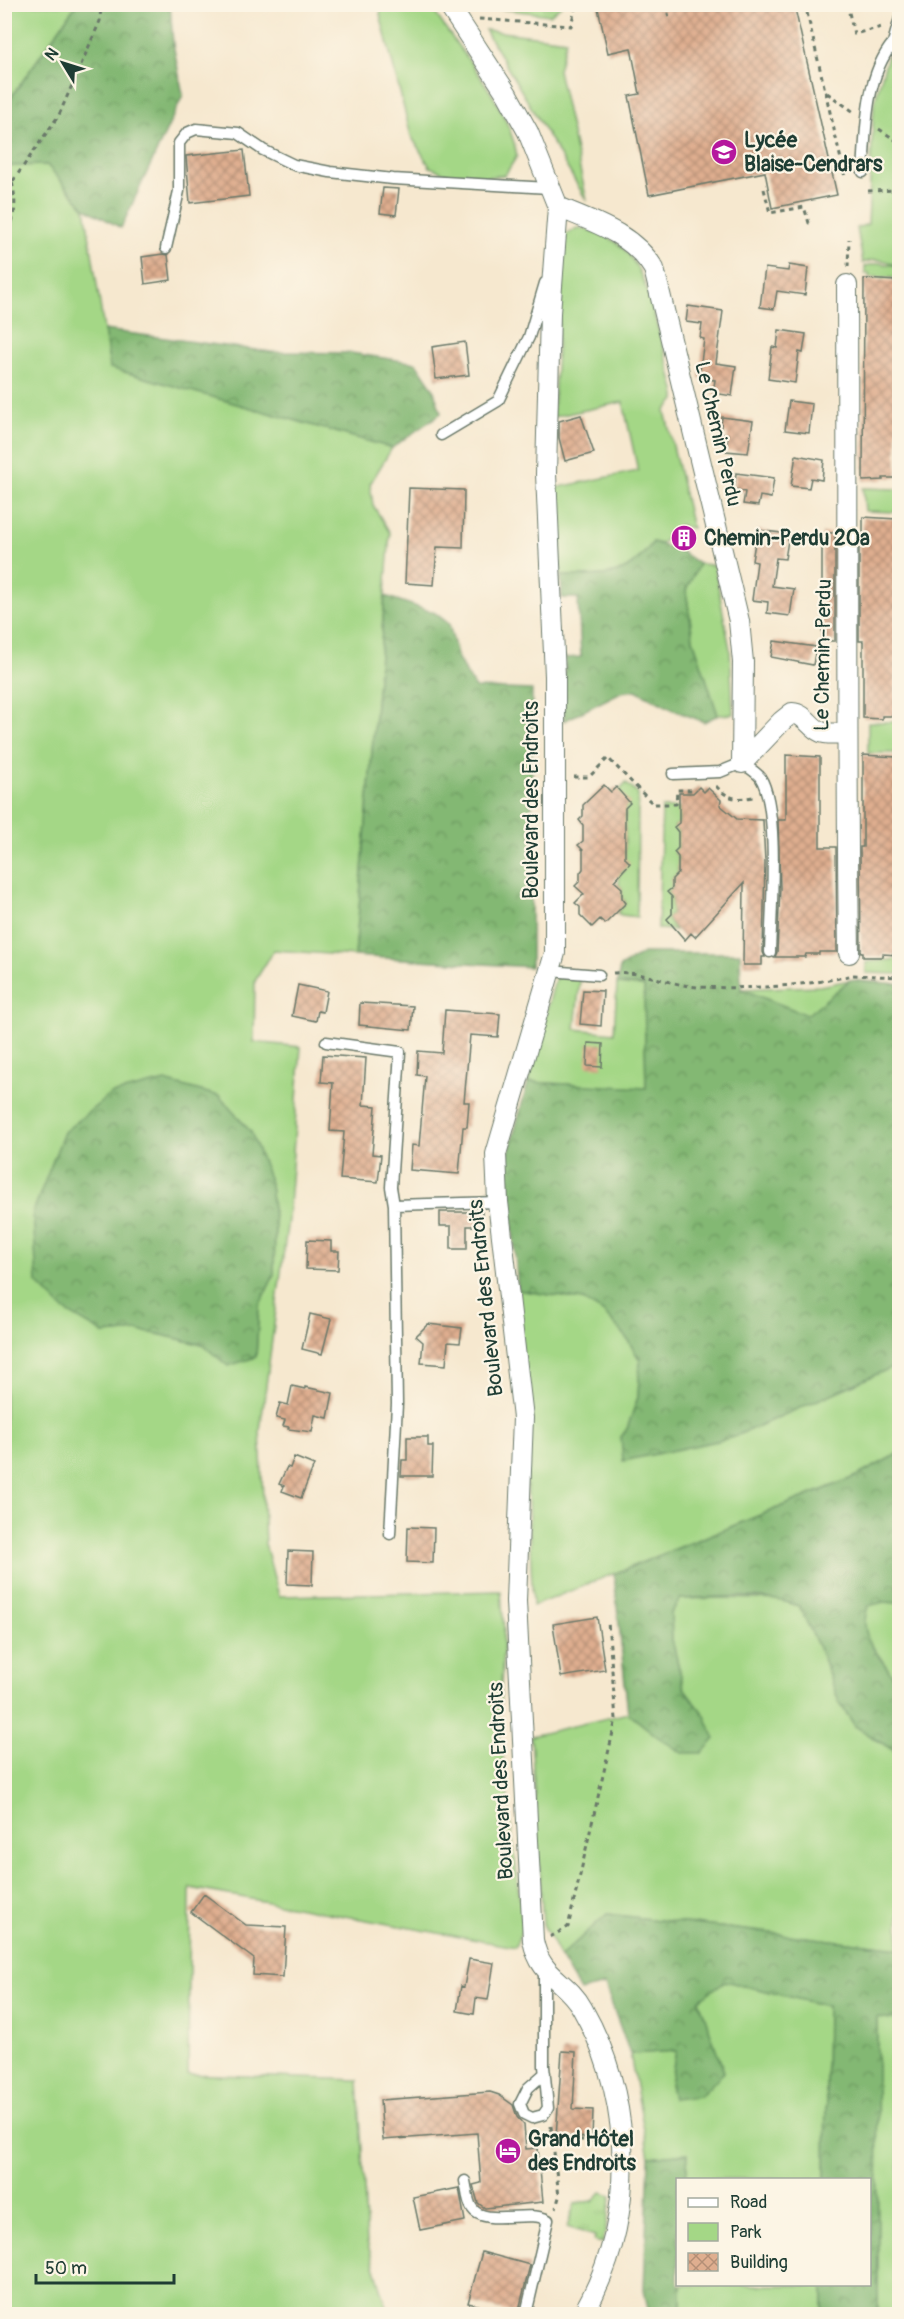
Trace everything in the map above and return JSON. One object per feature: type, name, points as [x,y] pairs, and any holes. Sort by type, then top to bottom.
[{"type":"street","points":[[452,11],[507,94],[528,132],[558,207]]},
{"type":"street","name":"Boulevard des Endroits","points":[[558,207],[550,313],[546,474],[555,676],[555,953],[496,1154],[498,1202],[523,1418],[516,1601],[533,1940],[537,1957],[544,1968],[575,1998],[596,2035],[616,2098],[622,2137],[622,2195],[614,2238],[597,2288],[582,2314]]},
{"type":"street","name":"Le Chemin Perdu","points":[[558,207],[609,228],[645,254],[654,269],[739,621],[742,662],[742,763]]},
{"type":"street","name":"Le Chemin-Perdu","points":[[848,285],[846,733],[849,953]]},
{"type":"street","points":[[742,763],[792,713],[802,716],[817,730],[824,733],[846,733]]},
{"type":"lane","points":[[863,172],[867,121],[880,65],[893,43],[899,21]]},
{"type":"lane","points":[[893,43],[900,61]]},
{"type":"lane","points":[[166,248],[179,191],[179,143],[187,133],[196,129],[238,133],[263,150],[294,165],[330,172],[393,179],[549,188]]},
{"type":"lane","points":[[441,435],[498,400],[529,337],[555,252]]},
{"type":"lane","points":[[674,774],[720,772],[742,763],[760,777],[772,826],[770,952]]},
{"type":"lane","points":[[550,971],[599,975]]},
{"type":"lane","points":[[326,1042],[400,1052],[391,1187],[394,1205],[398,1404],[390,1534]]},
{"type":"lane","points":[[394,1205],[498,1202]]},
{"type":"lane","points":[[544,1968],[545,2073],[548,2108],[543,2115],[532,2118],[524,2114],[520,2104],[528,2088],[545,2073]]},
{"type":"lane","points":[[465,2181],[470,2205],[478,2214],[494,2217],[538,2216],[549,2220],[526,2314]]},
{"type":"path","points":[[13,181],[59,115],[100,21],[100,4]]},
{"type":"path","points":[[452,11],[571,26],[576,4]]},
{"type":"path","points":[[666,4],[669,18]]},
{"type":"path","points":[[805,4],[845,177]]},
{"type":"path","points":[[848,4],[854,33],[899,21]]},
{"type":"path","points":[[826,92],[900,143]]},
{"type":"path","points":[[4,157],[13,181],[16,208],[4,236]]},
{"type":"path","points":[[764,189],[770,213],[804,207],[809,223],[814,223]]},
{"type":"path","points":[[868,191],[900,190]]},
{"type":"path","points":[[848,285],[849,239]]},
{"type":"path","points":[[578,777],[589,777],[608,758],[653,804],[676,804],[677,790],[692,789]]},
{"type":"path","points":[[714,784],[724,795],[737,800],[766,795]]},
{"type":"path","points":[[599,975],[628,971],[697,987],[818,984],[853,975]]},
{"type":"path","points":[[862,976],[900,977]]},
{"type":"path","points":[[533,1940],[554,1937],[568,1927],[616,1719],[608,1622]]},
{"type":"path","points":[[548,2108],[559,2197],[549,2220]]},
{"type":"path","points":[[552,2136],[589,2141],[622,2137]]},
{"type":"green space","points":[[562,4],[550,15],[469,5]]},
{"type":"green space","points":[[5,5],[76,5],[5,106]]},
{"type":"green space","points":[[76,5],[170,5],[173,44],[183,95],[121,228],[85,208],[47,165],[5,166],[5,106]]},
{"type":"green space","points":[[383,5],[430,5],[493,96],[504,116],[517,156],[505,175],[461,180],[430,167],[411,136],[380,14]]},
{"type":"green space","points":[[485,30],[566,40],[558,70],[587,201]]},
{"type":"green space","points":[[888,55],[895,55],[900,69],[899,278],[869,277],[869,273],[865,274],[865,266],[880,263],[897,266],[880,260],[863,263],[857,228],[868,224],[874,103]]},
{"type":"green space","points":[[47,165],[85,208],[110,368],[392,448],[370,484],[373,505],[390,533],[355,956],[274,950],[255,981],[254,1042],[301,1047],[288,1219],[260,1431],[265,1544],[279,1596],[501,1591],[504,1629],[499,1725],[523,1927],[515,1947],[190,1888],[188,2074],[358,2080],[367,2242],[389,2314],[5,2314],[4,166]],"holes":[[[269,1178],[275,1225],[274,1275],[259,1306],[256,1357],[228,1366],[203,1345],[138,1331],[104,1334]]]},
{"type":"green space","points":[[577,228],[596,232],[623,248],[633,260],[646,289],[675,390],[675,400],[665,411],[692,528],[679,525],[661,544],[653,542],[643,555],[623,570],[602,575],[561,576],[554,488],[638,471],[623,402],[553,417],[564,236]]},
{"type":"green space","points":[[104,330],[271,352],[351,353],[416,363],[433,388],[441,413],[392,448],[110,368]]},
{"type":"green space","points":[[863,488],[899,489],[899,722],[898,512],[865,511]]},
{"type":"green space","points":[[653,542],[680,551],[699,564],[686,590],[693,639],[718,715],[704,722],[674,710],[636,690],[621,692],[564,721],[565,658],[581,657],[578,598],[562,598],[561,576],[602,575],[623,570],[643,555]]},
{"type":"green space","points":[[699,564],[714,565],[730,649],[733,714],[718,715],[693,639],[686,590]]},
{"type":"green space","points":[[385,596],[435,613],[449,624],[458,659],[475,688],[532,690],[531,967],[355,956]]},
{"type":"green space","points":[[868,722],[899,722],[899,753],[868,753]]},
{"type":"green space","points":[[626,783],[638,794],[637,917],[617,913],[626,903],[622,898],[622,888],[619,885],[619,874],[625,870],[625,799],[619,791]]},
{"type":"green space","points":[[662,808],[679,808],[679,823],[674,827],[678,832],[678,848],[674,852],[678,857],[678,873],[672,879],[672,888],[667,892],[672,897],[672,914],[667,919],[675,930],[658,929]]},
{"type":"green space","points":[[643,953],[740,953],[741,989],[807,1015],[850,980],[899,984],[900,1364],[731,1438],[623,1461],[621,1437],[627,1429],[638,1397],[640,1360],[624,1334],[603,1312],[583,1300],[518,1290],[507,1159],[528,1082],[646,1088],[644,986],[617,984],[620,967]]},
{"type":"green space","points":[[899,959],[899,974],[866,973],[866,962]]},
{"type":"green space","points":[[556,976],[580,979],[575,1029],[614,1033],[617,984],[644,986],[646,1089],[528,1082]]},
{"type":"green space","points":[[850,980],[807,1015],[741,989],[820,986]]},
{"type":"green space","points":[[165,1081],[219,1096],[251,1132],[269,1178],[275,1225],[274,1275],[259,1306],[256,1357],[228,1366],[203,1345],[138,1331],[104,1334],[65,1311],[37,1283],[33,1212],[64,1132],[111,1094]]},
{"type":"green space","points":[[518,1290],[583,1300],[603,1312],[624,1334],[640,1360],[638,1397],[627,1429],[621,1437],[731,1438],[899,1364],[899,1453],[857,1476],[533,1606]]},
{"type":"green space","points":[[899,1453],[899,1603],[883,1602],[868,1606],[865,1627],[876,1653],[895,1679],[899,1681],[899,1754],[855,1726],[839,1702],[820,1650],[799,1606],[771,1599],[710,1597],[680,1599],[671,1613],[672,1640],[684,1688],[705,1716],[715,1739],[702,1753],[682,1753],[628,1713],[614,1574],[857,1476]]},
{"type":"green space","points":[[680,1599],[782,1600],[799,1606],[820,1650],[839,1702],[855,1726],[899,1754],[899,1948],[607,1914],[560,1957],[543,1924],[531,1736],[628,1713],[658,1737],[705,1716],[684,1688],[672,1640],[671,1613]]},
{"type":"green space","points":[[883,1602],[899,1603],[899,1681],[895,1679],[866,1637],[863,1621],[868,1606]]},
{"type":"green space","points":[[607,1914],[899,1948],[899,2020],[877,2017],[878,2314],[823,2314],[823,2286],[871,2286],[871,2178],[825,2178],[827,2006],[725,1981],[699,2000],[724,2072],[700,2096],[673,2099],[670,2085],[676,2051],[630,2054],[605,1985],[580,1991],[560,1957]]},
{"type":"green space","points":[[725,1981],[827,2006],[825,2178],[686,2178],[688,2153],[649,2157],[630,2054],[676,2051],[670,2085],[724,2072],[698,2000]]},
{"type":"green space","points":[[877,2017],[899,2020],[899,2314],[878,2314]]},
{"type":"green space","points":[[688,2153],[686,2178],[676,2178],[676,2286],[681,2286],[681,2314],[649,2314],[644,2289],[649,2157]]},
{"type":"green space","points":[[601,2192],[612,2195],[603,2243],[594,2241],[595,2236],[567,2227],[575,2203],[593,2201]]},
{"type":"green space","points":[[681,2286],[823,2286],[823,2314],[681,2314]]},
{"type":"building","name":"Lycée Blaise-Cendrars","points":[[597,4],[794,4],[837,195],[772,208],[765,172],[649,195],[629,96],[640,94],[631,48],[608,53]]},
{"type":"building","points":[[244,150],[249,196],[190,203],[186,156]]},
{"type":"building","points":[[383,188],[399,189],[396,215],[380,213]]},
{"type":"building","points":[[168,255],[171,280],[145,284],[142,257]]},
{"type":"building","points":[[789,265],[808,268],[805,295],[777,291],[774,309],[760,307],[765,268],[788,271]]},
{"type":"building","points":[[864,279],[897,281],[897,478],[863,481]]},
{"type":"building","points":[[688,306],[723,311],[716,363],[736,366],[732,396],[713,393],[715,380],[699,378],[704,339],[700,338],[702,324],[686,322]]},
{"type":"building","points":[[779,330],[806,334],[803,353],[799,352],[795,383],[768,379],[772,347],[777,348]]},
{"type":"building","points":[[465,342],[469,375],[436,379],[432,347]]},
{"type":"building","points":[[789,401],[812,404],[809,433],[785,430]]},
{"type":"building","points":[[581,415],[594,453],[565,461],[559,438],[559,421]]},
{"type":"building","points":[[722,417],[753,421],[748,453],[726,451],[728,434],[720,433]]},
{"type":"building","points":[[796,455],[824,460],[822,480],[811,478],[809,488],[791,486]]},
{"type":"building","points":[[736,473],[774,478],[771,498],[760,496],[758,506],[743,504],[745,492],[734,489]]},
{"type":"building","points":[[409,488],[464,490],[463,548],[437,547],[434,585],[405,583]]},
{"type":"building","points":[[863,517],[897,519],[896,716],[882,716],[882,719],[863,718],[863,641],[859,641],[859,534],[863,534]]},
{"type":"building","points":[[757,530],[789,534],[785,559],[776,558],[772,586],[794,589],[790,616],[767,613],[768,602],[752,600],[757,562],[752,561]]},
{"type":"building","points":[[822,533],[835,533],[835,641],[822,641]]},
{"type":"building","points":[[774,641],[816,647],[813,665],[771,657]]},
{"type":"building","points":[[786,755],[820,757],[820,847],[836,847],[837,952],[806,954],[805,957],[775,957],[780,888],[778,820],[786,820]]},
{"type":"building","points":[[863,755],[897,757],[897,955],[883,954],[883,957],[863,957],[863,952],[861,952],[860,847],[863,847]]},
{"type":"building","points":[[604,785],[611,792],[616,787],[630,803],[625,808],[625,858],[630,863],[614,881],[622,888],[622,898],[626,903],[605,924],[600,919],[592,927],[580,915],[580,907],[575,903],[584,894],[575,886],[580,881],[580,873],[583,869],[583,850],[578,845],[583,841],[583,825],[579,820],[583,816],[583,805]]},
{"type":"building","points":[[699,787],[704,792],[708,788],[721,800],[720,805],[737,819],[763,820],[765,862],[763,952],[765,957],[762,957],[762,965],[743,965],[744,883],[695,937],[691,933],[685,940],[667,919],[672,914],[672,897],[667,892],[672,888],[672,879],[678,873],[678,857],[674,852],[678,848],[678,832],[674,827],[679,823],[679,793],[693,793]]},
{"type":"building","points":[[298,985],[327,991],[323,1012],[318,1011],[316,1021],[292,1016]]},
{"type":"building","points":[[583,990],[603,991],[601,1026],[580,1024]]},
{"type":"building","points":[[360,1003],[413,1006],[411,1030],[359,1025]]},
{"type":"building","points":[[445,1010],[500,1014],[498,1037],[470,1035],[464,1102],[469,1102],[467,1127],[463,1127],[459,1174],[410,1170],[412,1145],[419,1146],[425,1076],[417,1075],[418,1051],[442,1053]]},
{"type":"building","points":[[588,1043],[603,1044],[602,1067],[587,1066]]},
{"type":"building","points":[[323,1055],[366,1058],[363,1105],[376,1106],[372,1154],[381,1155],[378,1182],[340,1179],[344,1132],[330,1131],[333,1083],[321,1082]]},
{"type":"building","points":[[440,1212],[482,1212],[482,1226],[467,1226],[467,1249],[451,1249],[451,1226],[440,1226]]},
{"type":"building","points":[[307,1240],[331,1241],[331,1251],[339,1251],[338,1270],[306,1269]]},
{"type":"building","points":[[310,1314],[331,1319],[322,1354],[302,1349]]},
{"type":"building","points":[[428,1324],[462,1328],[460,1343],[448,1342],[446,1365],[421,1363],[423,1342],[416,1336]]},
{"type":"building","points":[[292,1386],[333,1393],[328,1418],[315,1415],[312,1432],[288,1429],[289,1427],[283,1426],[285,1420],[276,1418],[280,1403],[288,1405]]},
{"type":"building","points":[[407,1437],[428,1437],[428,1446],[433,1446],[432,1476],[401,1476],[402,1460],[407,1460]]},
{"type":"building","points":[[294,1457],[314,1465],[301,1498],[282,1491],[284,1486],[279,1484],[287,1467],[290,1468]]},
{"type":"building","points":[[408,1527],[434,1528],[433,1563],[407,1562]]},
{"type":"building","points":[[288,1551],[313,1552],[312,1585],[287,1584]]},
{"type":"building","points":[[597,1617],[605,1670],[561,1677],[553,1624]]},
{"type":"building","points":[[204,1894],[246,1925],[286,1927],[283,1977],[253,1975],[254,1959],[191,1912]]},
{"type":"building","points":[[469,1959],[494,1963],[488,2000],[476,1998],[474,2014],[457,2011]]},
{"type":"building","points":[[562,2051],[576,2052],[573,2109],[593,2110],[592,2138],[556,2136]]},
{"type":"building","name":"Grand Hôtel des Endroits","points":[[490,2092],[499,2095],[513,2105],[517,2117],[524,2125],[526,2149],[538,2148],[543,2202],[485,2208],[478,2203],[473,2185],[481,2183],[477,2133],[383,2140],[380,2100]]},
{"type":"building","points":[[459,2188],[465,2221],[420,2230],[413,2197]]},
{"type":"building","points":[[482,2252],[530,2265],[518,2314],[468,2303]]},
{"type":"place","name":"Lycée Blaise-Cendrars","points":[[724,152]]},
{"type":"place","name":"Chemin-Perdu 20a","points":[[684,538]]},
{"type":"place","name":"Grand Hôtel des Endroits","points":[[508,2151]]}]
